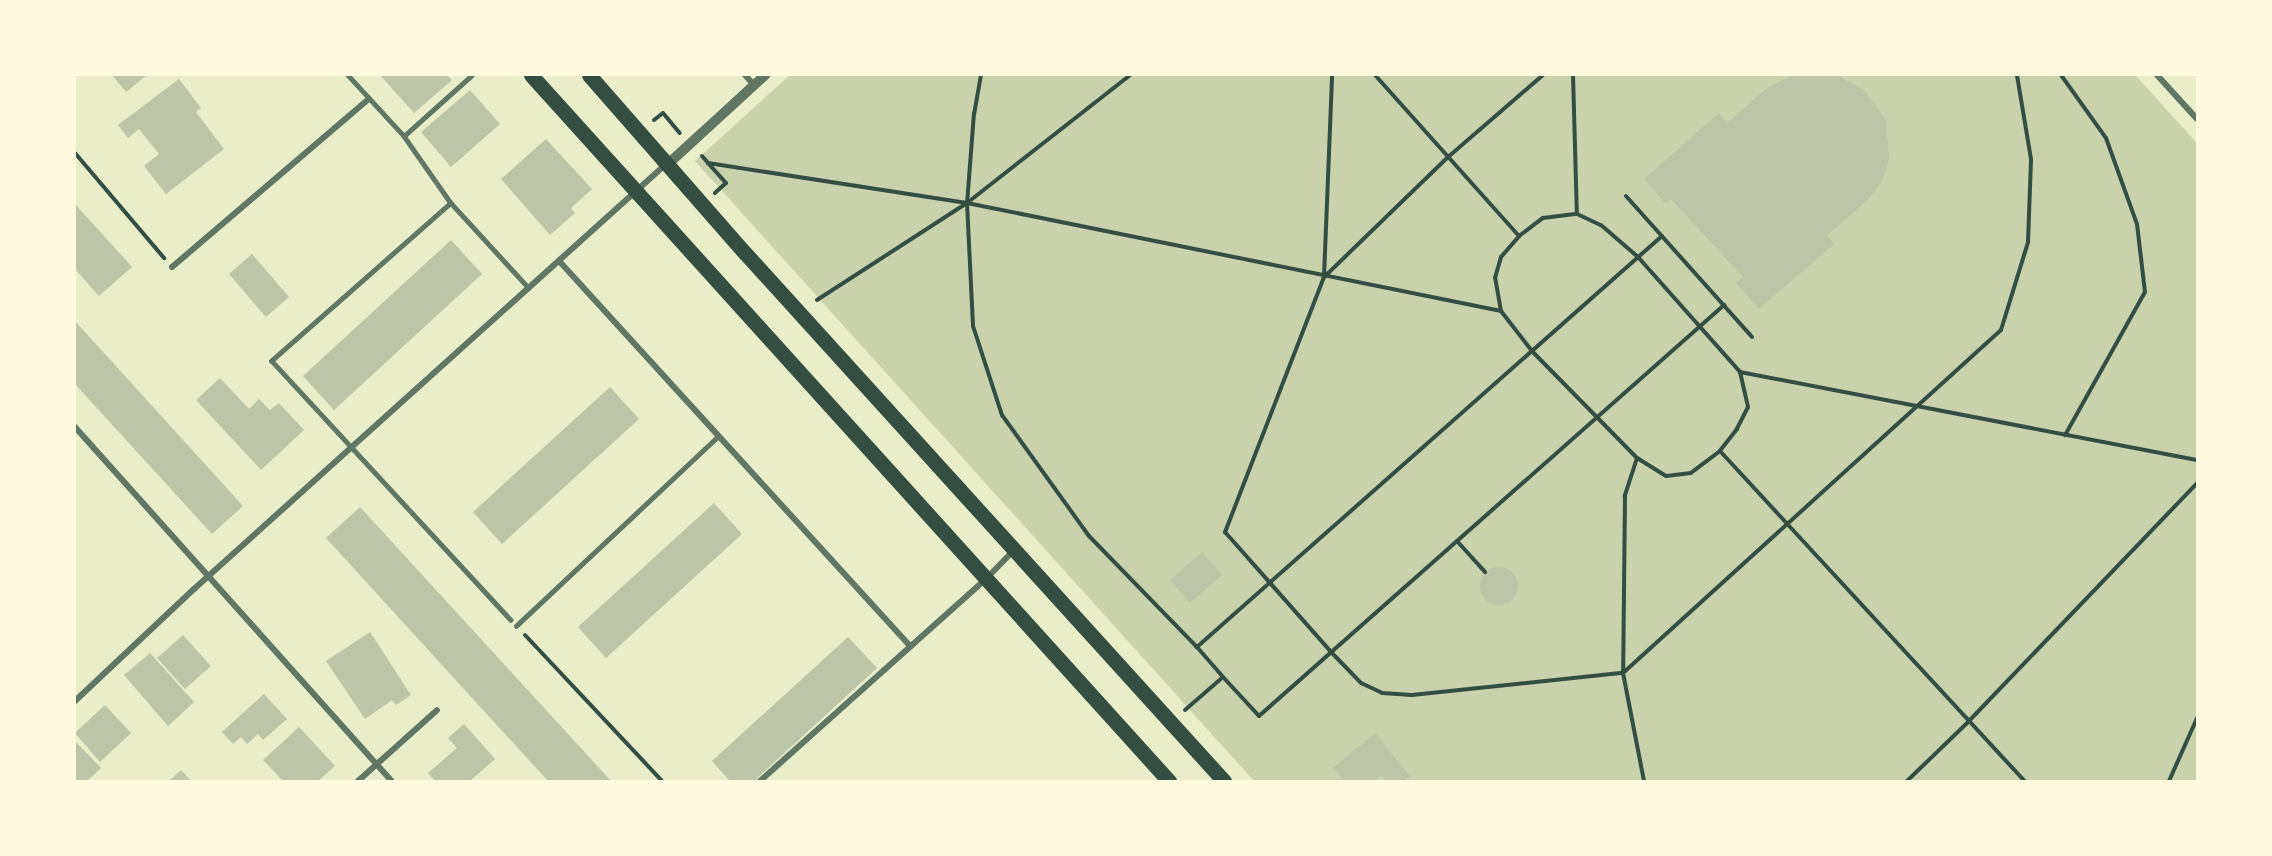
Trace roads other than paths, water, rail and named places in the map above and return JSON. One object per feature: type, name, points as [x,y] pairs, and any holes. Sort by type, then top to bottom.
[{"type":"main road","points":[[531,75],[1170,781]]},
{"type":"main road","points":[[589,75],[1224,781]]},
{"type":"street","points":[[745,75],[754,85]]},
{"type":"street","points":[[75,701],[350,448],[560,262],[765,75]]},
{"type":"street","points":[[2157,75],[2197,119]]},
{"type":"street","points":[[172,267],[369,99]]},
{"type":"street","points":[[560,262],[910,646]]},
{"type":"street","points":[[75,427],[392,781]]},
{"type":"street","points":[[760,781],[986,579],[1014,550]]},
{"type":"street","points":[[358,781],[438,710]]},
{"type":"lane","points":[[348,75],[404,136],[451,203],[529,288]]},
{"type":"lane","points":[[404,136],[472,75]]},
{"type":"lane","points":[[451,203],[272,361],[511,620]]},
{"type":"lane","points":[[516,626],[718,436]]}]
